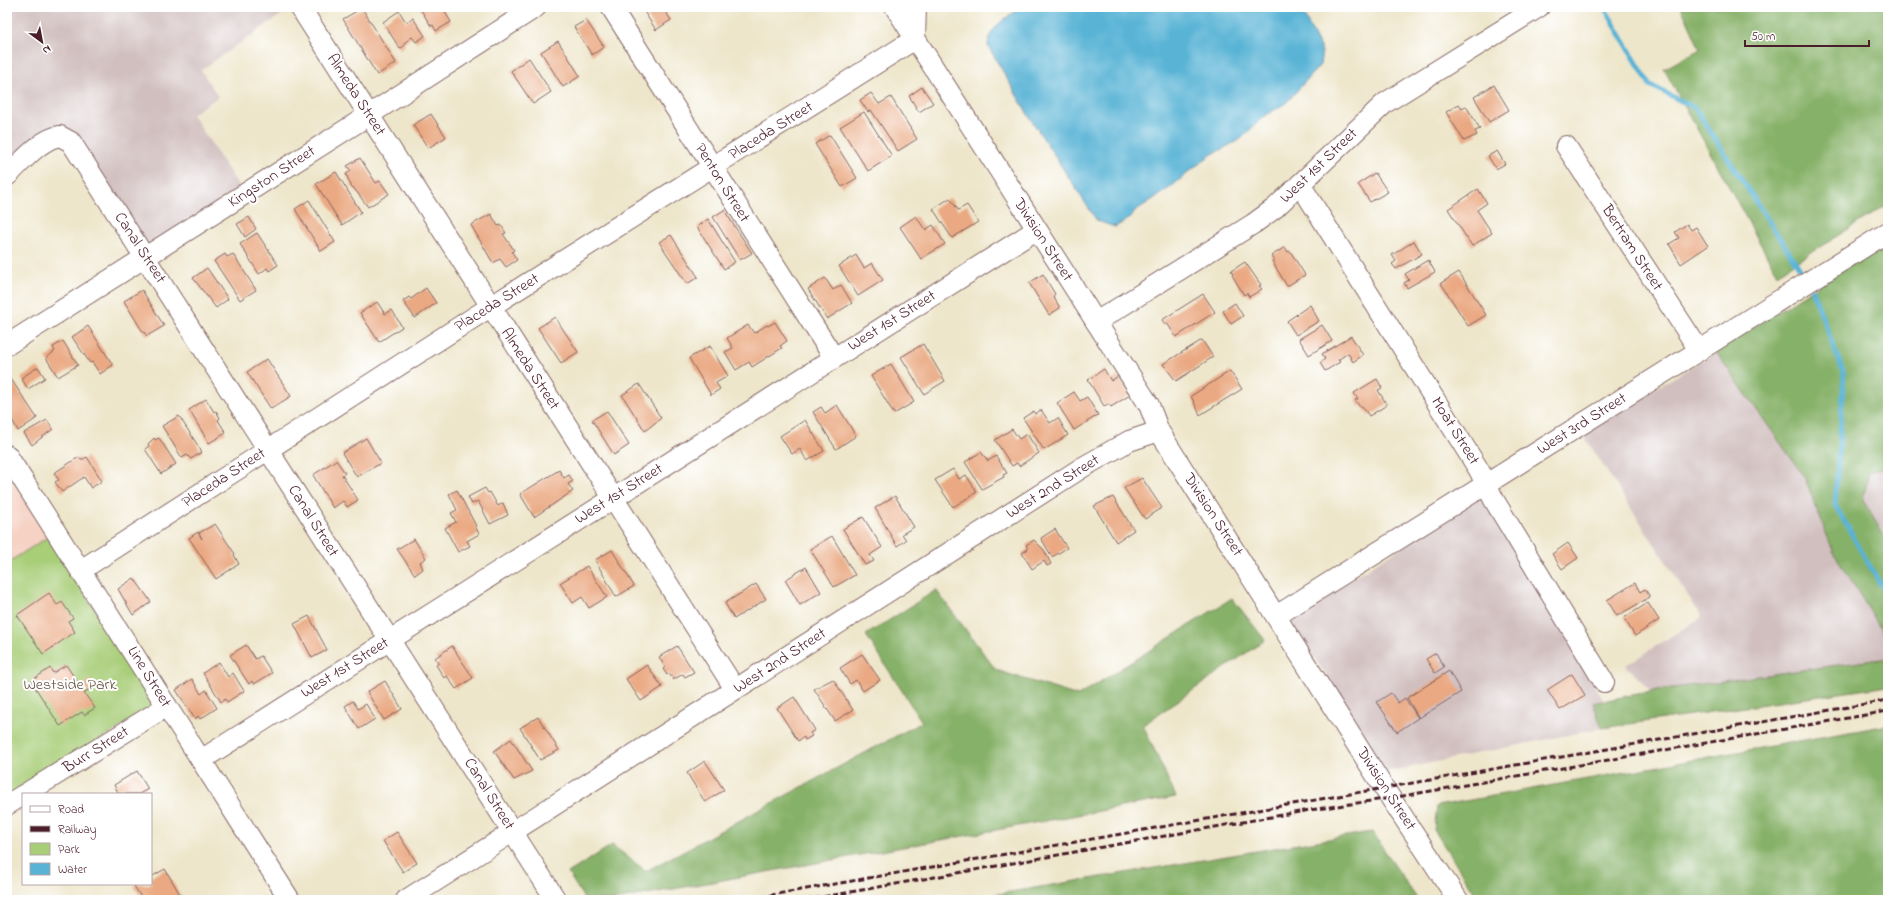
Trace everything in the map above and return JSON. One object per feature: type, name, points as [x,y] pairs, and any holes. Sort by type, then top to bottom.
[{"type":"street","name":"Almeda Street","points":[[300,7],[735,689]]},
{"type":"street","name":"Kingston Street","points":[[7,345],[146,258],[536,7]]},
{"type":"street","name":"Penton Street","points":[[611,7],[834,358]]},
{"type":"street","name":"Division Street","points":[[895,7],[1149,406],[1159,431],[1384,788],[1458,900]]},
{"type":"street","points":[[915,39],[916,7]]},
{"type":"street","name":"West 1st Street","points":[[1096,322],[1253,224],[1275,208],[1385,103],[1539,7]]},
{"type":"street","name":"Placeda Street","points":[[81,570],[490,307],[915,39]]},
{"type":"street","name":"Canal Street","points":[[7,176],[45,142],[54,137],[60,136],[71,142],[556,900]]},
{"type":"street","name":"Bertram Street","points":[[1566,146],[1699,350]]},
{"type":"street","name":"Moat Street","points":[[1300,184],[1479,470],[1604,682]]},
{"type":"street","name":"West 1st Street","points":[[201,760],[1036,230]]},
{"type":"street","name":"West 3rd Street","points":[[1276,616],[1888,232]]},
{"type":"street","name":"West 2nd Street","points":[[406,900],[1083,467],[1129,441],[1159,431]]},
{"type":"street","name":"Line Street","points":[[7,455],[290,900]]},
{"type":"street","name":"Burr Street","points":[[26,793],[167,706]]},
{"type":"street","name":"Burr Street","points":[[7,804],[22,795]]},
{"type":"shaded area","points":[[7,7],[290,7],[291,8],[201,70],[218,97],[192,114],[240,188],[148,246],[70,131],[7,164]]},
{"type":"shaded area","points":[[1716,352],[1805,478],[1833,551],[1888,641],[1888,658],[1651,691],[1626,665],[1702,617],[1582,433]]},
{"type":"shaded area","points":[[1888,465],[1888,543],[1863,500],[1869,473]]},
{"type":"shaded area","points":[[7,472],[48,537],[7,563]]},
{"type":"shaded area","points":[[1483,496],[1604,701],[1594,703],[1602,728],[1387,772],[1289,618]]},
{"type":"green space","points":[[1681,7],[1888,7],[1888,204],[1777,274],[1664,69],[1700,49]]},
{"type":"green space","points":[[1886,241],[1888,242],[1888,465],[1869,473],[1863,500],[1888,543],[1888,641],[1833,551],[1805,478],[1716,352]]},
{"type":"green space","name":"Westside Park","points":[[48,537],[156,705],[7,797],[7,563]]},
{"type":"green space","points":[[936,590],[996,670],[1078,696],[1232,598],[1265,640],[1143,725],[1176,797],[614,900],[585,900],[568,873],[612,845],[646,871],[922,722],[866,635]]},
{"type":"green space","points":[[1888,658],[1888,686],[1602,728],[1593,703],[1651,691]]},
{"type":"green space","points":[[1888,725],[1888,900],[1479,900],[1434,830],[1437,806]]},
{"type":"green space","points":[[1371,832],[1418,900],[962,900]]},
{"type":"water","points":[[1022,7],[1300,7],[1322,51],[1320,65],[1286,103],[1263,117],[1241,139],[1209,156],[1167,190],[1135,211],[1131,218],[1115,227],[1097,221],[1030,118],[988,46],[991,33],[995,28]]},
{"type":"building","points":[[419,7],[442,7],[451,22],[436,31]]},
{"type":"building","points":[[641,7],[662,7],[671,20],[656,30]]},
{"type":"building","points":[[362,8],[396,63],[377,75],[343,19]]},
{"type":"building","points":[[399,11],[406,22],[413,18],[425,36],[416,42],[412,37],[404,43],[405,45],[400,49],[383,22]]},
{"type":"building","points":[[586,20],[604,47],[592,55],[574,27]]},
{"type":"building","points":[[558,41],[580,76],[563,87],[541,52]]},
{"type":"building","points":[[529,58],[551,92],[533,104],[511,71]]},
{"type":"building","points":[[1494,85],[1509,110],[1489,122],[1474,97]]},
{"type":"building","points":[[922,87],[933,103],[919,112],[909,96]]},
{"type":"building","points":[[871,93],[879,104],[891,97],[917,139],[898,151],[871,110],[868,112],[860,100]]},
{"type":"building","points":[[1459,104],[1462,108],[1466,106],[1480,129],[1475,131],[1477,135],[1464,141],[1446,112]]},
{"type":"building","points":[[864,112],[892,156],[868,171],[840,127]]},
{"type":"building","points":[[431,114],[446,137],[428,148],[413,125]]},
{"type":"building","points":[[830,135],[857,178],[842,187],[815,144]]},
{"type":"building","points":[[1497,151],[1505,164],[1496,169],[1488,156]]},
{"type":"building","points":[[360,158],[376,183],[380,181],[389,194],[368,207],[353,187],[352,188],[346,174],[351,171],[347,166]]},
{"type":"building","points":[[336,172],[361,212],[342,225],[316,184]]},
{"type":"building","points":[[1375,173],[1388,192],[1370,202],[1358,184]]},
{"type":"building","points":[[1478,189],[1487,203],[1477,210],[1492,233],[1472,246],[1448,209]]},
{"type":"building","points":[[950,198],[958,210],[967,205],[978,222],[952,238],[933,209]]},
{"type":"building","points":[[309,200],[335,242],[321,251],[295,209]]},
{"type":"building","points":[[724,210],[752,253],[740,260],[713,217]]},
{"type":"building","points":[[491,214],[498,226],[501,225],[506,233],[503,234],[514,250],[512,252],[517,260],[506,267],[500,259],[493,263],[471,225]]},
{"type":"building","points":[[916,216],[925,230],[933,225],[945,244],[921,259],[900,227]]},
{"type":"building","points":[[249,217],[256,229],[245,237],[237,224]]},
{"type":"building","points":[[708,219],[735,262],[724,269],[697,227]]},
{"type":"building","points":[[1687,224],[1691,230],[1696,227],[1708,246],[1681,264],[1669,244],[1679,238],[1675,232]]},
{"type":"building","points":[[257,233],[278,265],[269,271],[267,268],[259,274],[240,244]]},
{"type":"building","points":[[671,235],[698,277],[687,284],[659,242]]},
{"type":"building","points":[[1414,241],[1422,254],[1396,269],[1392,264],[1396,261],[1392,255]]},
{"type":"building","points":[[1285,247],[1288,252],[1290,251],[1305,275],[1287,286],[1272,261],[1274,260],[1271,256]]},
{"type":"building","points":[[225,254],[227,257],[233,254],[256,290],[240,300],[214,261]]},
{"type":"building","points":[[856,255],[864,268],[872,263],[883,280],[858,296],[839,266]]},
{"type":"building","points":[[1428,260],[1435,272],[1407,288],[1404,283],[1409,280],[1405,274]]},
{"type":"building","points":[[1245,262],[1261,285],[1259,286],[1262,289],[1249,297],[1247,293],[1244,295],[1231,271]]},
{"type":"building","points":[[207,268],[228,299],[216,308],[193,278]]},
{"type":"building","points":[[1459,272],[1486,315],[1468,326],[1441,283]]},
{"type":"building","points":[[1043,274],[1055,294],[1053,296],[1060,308],[1049,315],[1029,283]]},
{"type":"building","points":[[825,278],[833,290],[841,285],[852,303],[827,319],[808,289]]},
{"type":"building","points":[[426,288],[436,303],[415,318],[403,301],[409,297],[411,299]]},
{"type":"building","points":[[142,290],[164,326],[147,336],[124,301]]},
{"type":"building","points":[[1203,294],[1215,312],[1176,337],[1167,323],[1165,324],[1162,320]]},
{"type":"building","points":[[377,302],[385,314],[392,310],[402,327],[379,342],[360,313]]},
{"type":"building","points":[[1235,303],[1243,316],[1231,324],[1223,311]]},
{"type":"building","points":[[1310,305],[1319,321],[1296,335],[1287,321]]},
{"type":"building","points":[[555,317],[578,352],[561,363],[538,328]]},
{"type":"building","points":[[775,322],[787,341],[780,346],[782,348],[752,367],[749,362],[736,370],[725,352],[733,348],[727,338],[748,325],[754,333]]},
{"type":"building","points":[[1322,325],[1332,341],[1309,355],[1299,339]]},
{"type":"building","points":[[88,326],[113,365],[100,374],[92,362],[90,363],[72,337]]},
{"type":"building","points":[[1351,336],[1363,355],[1353,362],[1348,353],[1338,360],[1340,362],[1325,371],[1320,363],[1325,359],[1322,354]]},
{"type":"building","points":[[1202,340],[1213,357],[1176,381],[1163,364]]},
{"type":"building","points":[[63,341],[78,365],[58,377],[46,358],[55,351],[53,347]]},
{"type":"building","points":[[923,344],[945,381],[924,394],[901,357]]},
{"type":"building","points":[[710,346],[728,376],[716,383],[720,389],[711,395],[689,358]]},
{"type":"building","points":[[267,359],[291,396],[271,409],[247,372]]},
{"type":"building","points":[[891,364],[914,402],[894,414],[871,376]]},
{"type":"building","points":[[38,367],[45,378],[28,389],[21,378]]},
{"type":"building","points":[[1104,369],[1111,381],[1118,376],[1130,395],[1111,407],[1109,404],[1104,406],[1088,380]]},
{"type":"building","points":[[1230,371],[1242,389],[1200,415],[1191,396]]},
{"type":"building","points":[[11,379],[37,418],[18,431],[7,410],[7,382]]},
{"type":"building","points":[[1377,379],[1382,388],[1378,390],[1387,405],[1369,416],[1362,406],[1360,407],[1355,400],[1358,399],[1354,393]]},
{"type":"building","points":[[639,384],[661,418],[645,431],[622,395]]},
{"type":"building","points":[[1074,392],[1080,401],[1087,397],[1098,415],[1074,430],[1057,403]]},
{"type":"building","points":[[206,399],[214,412],[216,411],[220,418],[218,420],[226,433],[209,443],[189,410]]},
{"type":"building","points":[[837,405],[856,436],[836,449],[813,412],[821,407],[825,413]]},
{"type":"building","points":[[1041,410],[1050,423],[1058,418],[1068,435],[1044,450],[1023,418],[1034,411],[1035,414]]},
{"type":"building","points":[[607,411],[629,445],[614,455],[592,420]]},
{"type":"building","points":[[179,416],[202,452],[191,459],[187,455],[182,458],[162,426]]},
{"type":"building","points":[[47,420],[53,429],[32,445],[24,433]]},
{"type":"building","points":[[805,420],[824,451],[807,461],[800,449],[792,454],[780,436]]},
{"type":"building","points":[[1012,429],[1019,439],[1027,434],[1039,453],[1019,466],[1017,463],[1012,466],[995,440]]},
{"type":"building","points":[[154,438],[155,440],[159,438],[176,464],[161,474],[145,449]]},
{"type":"building","points":[[366,438],[381,463],[357,477],[342,453]]},
{"type":"building","points":[[981,452],[988,461],[996,456],[1007,473],[1003,475],[1004,477],[982,489],[965,462]]},
{"type":"building","points":[[79,457],[81,460],[87,457],[102,481],[91,488],[84,477],[62,492],[55,482],[59,480],[54,473]]},
{"type":"building","points":[[336,460],[345,473],[342,475],[358,500],[347,507],[343,501],[333,508],[313,475]]},
{"type":"building","points":[[953,469],[959,479],[966,475],[977,492],[953,507],[935,480]]},
{"type":"building","points":[[559,470],[564,478],[569,475],[573,481],[568,484],[573,491],[534,517],[520,494]]},
{"type":"building","points":[[1142,478],[1162,508],[1145,519],[1124,488]]},
{"type":"building","points":[[485,488],[488,493],[490,492],[498,506],[503,503],[508,515],[490,524],[478,501],[472,504],[468,497]]},
{"type":"building","points":[[457,490],[479,534],[467,541],[470,546],[458,552],[445,528],[456,522],[451,513],[457,510],[449,494]]},
{"type":"building","points":[[895,496],[914,527],[902,534],[906,540],[897,546],[875,508]]},
{"type":"building","points":[[1113,497],[1134,530],[1116,542],[1094,506]]},
{"type":"building","points":[[863,517],[882,547],[870,555],[874,561],[865,565],[843,529]]},
{"type":"building","points":[[215,524],[235,554],[234,555],[239,564],[216,579],[189,538],[198,532],[202,539],[199,533]]},
{"type":"building","points":[[1055,529],[1067,548],[1052,557],[1041,538]]},
{"type":"building","points":[[832,536],[855,575],[834,587],[810,549]]},
{"type":"building","points":[[414,539],[426,558],[420,562],[423,569],[415,575],[397,549]]},
{"type":"building","points":[[1034,540],[1044,550],[1051,564],[1047,566],[1044,561],[1032,569],[1022,553],[1028,549],[1026,545]]},
{"type":"building","points":[[1568,543],[1578,558],[1562,569],[1552,554]]},
{"type":"building","points":[[612,550],[634,586],[616,597],[595,560]]},
{"type":"building","points":[[587,566],[607,597],[589,608],[582,597],[573,603],[560,583]]},
{"type":"building","points":[[806,567],[821,592],[800,605],[785,580]]},
{"type":"building","points":[[134,578],[151,602],[133,615],[118,589]]},
{"type":"building","points":[[1635,583],[1640,592],[1645,589],[1650,597],[1617,616],[1607,600]]},
{"type":"building","points":[[756,584],[766,599],[734,619],[725,603]]},
{"type":"building","points":[[49,593],[57,605],[62,602],[73,618],[68,621],[75,632],[43,654],[17,615]]},
{"type":"building","points":[[1648,603],[1659,620],[1635,636],[1624,618]]},
{"type":"building","points":[[309,616],[327,650],[312,658],[294,624]]},
{"type":"building","points":[[246,645],[255,659],[261,656],[272,673],[254,684],[252,681],[249,684],[230,655]]},
{"type":"building","points":[[452,646],[473,678],[456,689],[447,676],[444,678],[436,665],[439,663],[435,658]]},
{"type":"building","points":[[677,646],[694,672],[685,677],[683,674],[673,680],[669,673],[667,675],[663,669],[665,667],[659,657]]},
{"type":"building","points":[[1436,653],[1444,667],[1435,673],[1426,659]]},
{"type":"building","points":[[862,654],[880,680],[863,691],[856,680],[850,684],[840,668]]},
{"type":"building","points":[[219,662],[228,677],[233,673],[244,691],[227,702],[225,699],[221,702],[203,673]]},
{"type":"building","points":[[66,665],[81,687],[90,680],[94,686],[84,693],[95,708],[84,715],[82,712],[60,726],[31,681],[50,668],[53,673]]},
{"type":"building","points":[[647,665],[662,687],[641,701],[626,679]]},
{"type":"building","points":[[1449,671],[1461,692],[1419,718],[1407,698]]},
{"type":"building","points":[[1572,674],[1585,695],[1560,710],[1547,690]]},
{"type":"building","points":[[192,679],[201,694],[206,690],[217,708],[200,719],[198,716],[195,719],[176,690]]},
{"type":"building","points":[[833,679],[853,710],[835,721],[814,689]]},
{"type":"building","points":[[385,681],[402,709],[384,720],[367,692]]},
{"type":"building","points":[[1391,693],[1398,703],[1405,698],[1418,718],[1397,732],[1377,702]]},
{"type":"building","points":[[794,697],[815,730],[810,733],[812,736],[805,740],[804,737],[798,741],[777,708]]},
{"type":"building","points":[[353,701],[358,709],[366,704],[375,719],[359,729],[345,706]]},
{"type":"building","points":[[538,717],[559,750],[540,760],[520,728]]},
{"type":"building","points":[[511,739],[532,771],[514,780],[494,751]]},
{"type":"building","points":[[705,761],[724,790],[705,802],[687,773]]},
{"type":"building","points":[[137,771],[148,789],[141,793],[118,793],[114,785]]},
{"type":"building","points":[[397,832],[417,863],[403,872],[383,841]]},
{"type":"building","points":[[165,869],[181,896],[174,900],[143,900],[134,886],[152,885],[152,876]]},
{"type":"waterway","points":[[1604,7],[1650,85],[1695,108],[1800,269]]},
{"type":"waterway","points":[[1812,290],[1844,374],[1835,505],[1888,598]]},
{"type":"railway","points":[[743,900],[1888,700]]},
{"type":"railway","points":[[806,900],[1310,810],[1391,798],[1888,711]]}]
